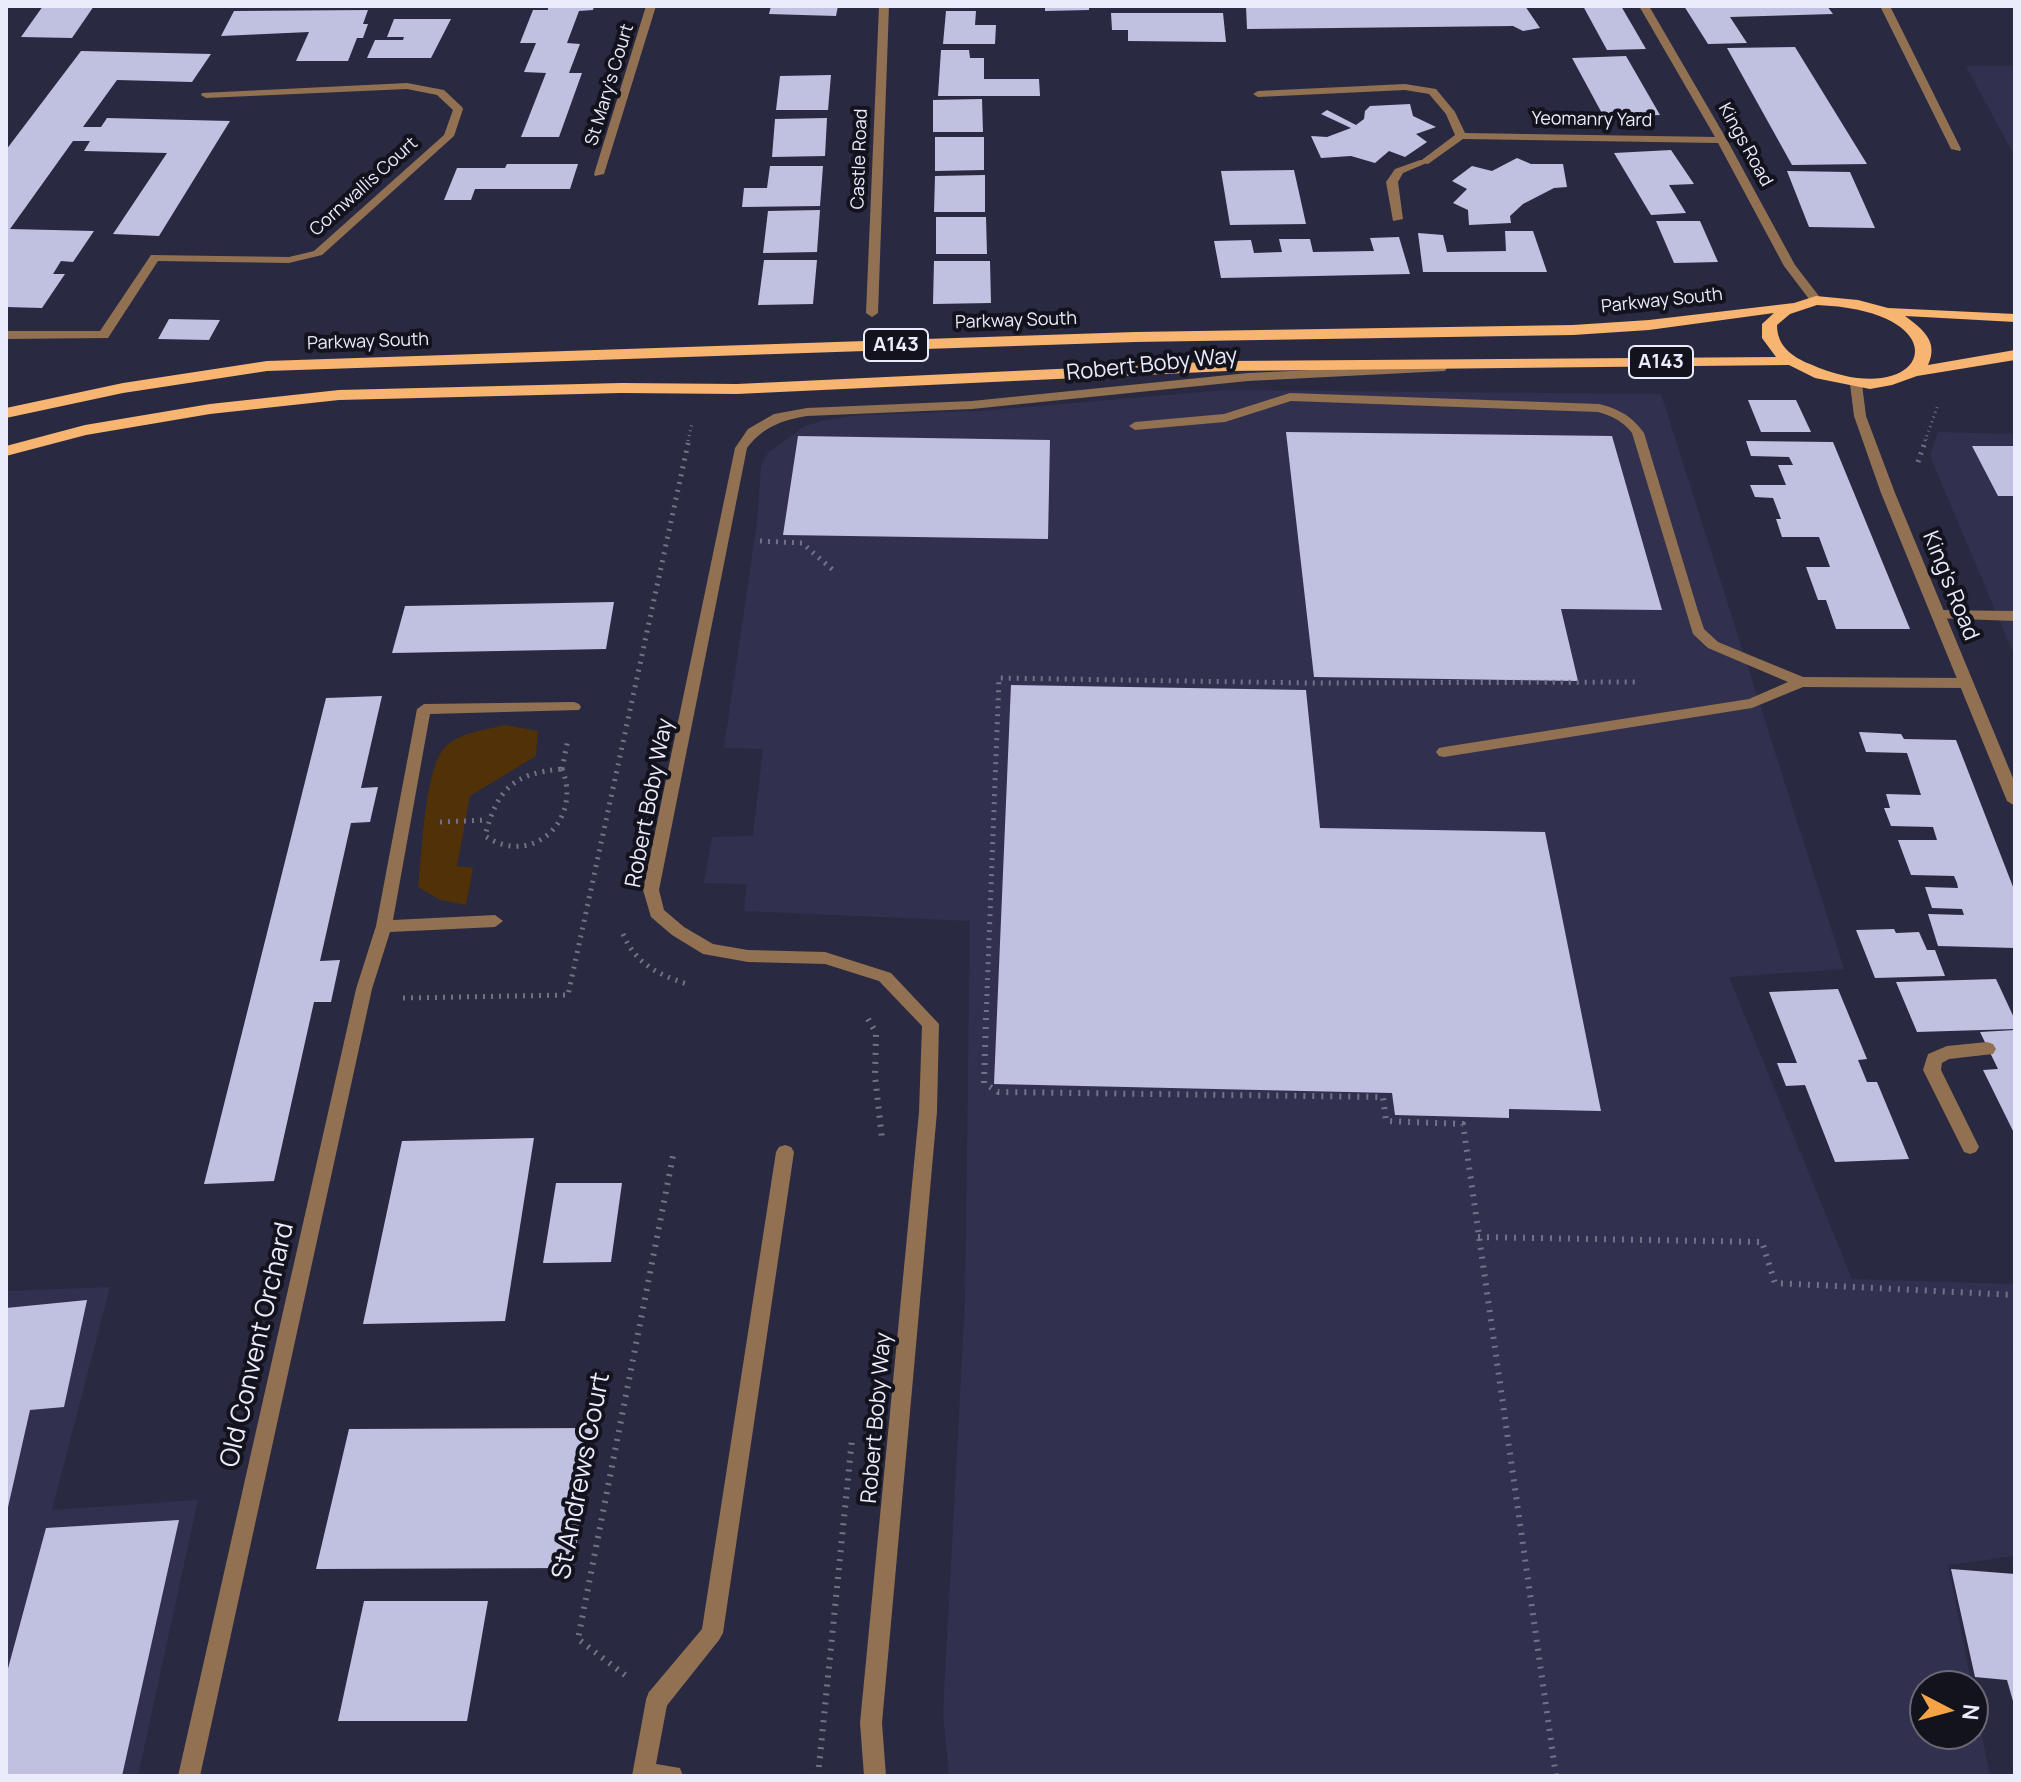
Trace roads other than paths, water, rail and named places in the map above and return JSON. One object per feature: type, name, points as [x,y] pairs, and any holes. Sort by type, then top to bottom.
[{"type":"main road","name":"Parkway South","points":[[6,413],[123,388],[267,366],[1119,338],[1573,330],[1649,325],[1816,300],[1848,301],[1880,309]]},
{"type":"main road","points":[[1790,306],[1774,317],[1769,330],[1773,346],[1788,361],[1831,380],[1856,384],[1891,382],[1917,371],[2015,355]]},
{"type":"main road","points":[[1880,309],[1926,315],[2015,318]]},
{"type":"main road","points":[[1880,309],[1917,332],[1925,346],[1925,360],[1917,371]]},
{"type":"main road","name":"A143","points":[[6,451],[116,424],[210,409],[339,395],[621,388],[737,389],[1227,366],[1788,361]]},
{"type":"street","name":"St Mary's Court","points":[[599,174],[651,6]]},
{"type":"street","name":"Castle Road","points":[[872,313],[884,6]]},
{"type":"street","name":"Kings Road","points":[[1644,6],[1722,140],[1790,266],[1816,300]]},
{"type":"street","points":[[1885,6],[1956,149]]},
{"type":"street","name":"Cornwallis Court","points":[[6,335],[104,335],[155,257],[289,260],[318,253],[449,136],[458,109],[440,92],[407,86],[206,95]]},
{"type":"street","points":[[1258,94],[1405,87],[1432,91],[1450,112],[1461,136],[1424,162],[1399,171],[1392,182],[1397,219]]},
{"type":"street","name":"Yeomanry Yard","points":[[1461,136],[1722,140]]},
{"type":"street","name":"Robert Boby Way","points":[[875,1776],[871,1723],[928,1112],[931,1024],[885,977],[825,958],[748,956],[709,950],[678,931],[657,913],[651,890],[741,448],[753,432],[778,417],[807,412],[972,405],[1248,377],[1534,363]]},
{"type":"street","name":"King's Road","points":[[1856,384],[1860,416],[1888,493],[2015,801]]},
{"type":"street","points":[[1135,426],[1225,418],[1290,397],[1599,408],[1617,413],[1631,421],[1638,433],[1698,631],[1713,645],[1801,682],[1966,683]]},
{"type":"street","points":[[1938,615],[2015,616]]},
{"type":"street","points":[[1444,752],[1752,703],[1801,682]]},
{"type":"street","name":"Old Convent Orchard","points":[[189,1776],[362,999],[384,926],[424,709],[574,707]]},
{"type":"street","points":[[384,926],[495,921]]},
{"type":"street","points":[[1970,1147],[1932,1070],[1934,1059],[1947,1053],[1987,1049]]},
{"type":"street","points":[[672,1776],[644,1776],[657,1700],[712,1633],[785,1152]]}]
